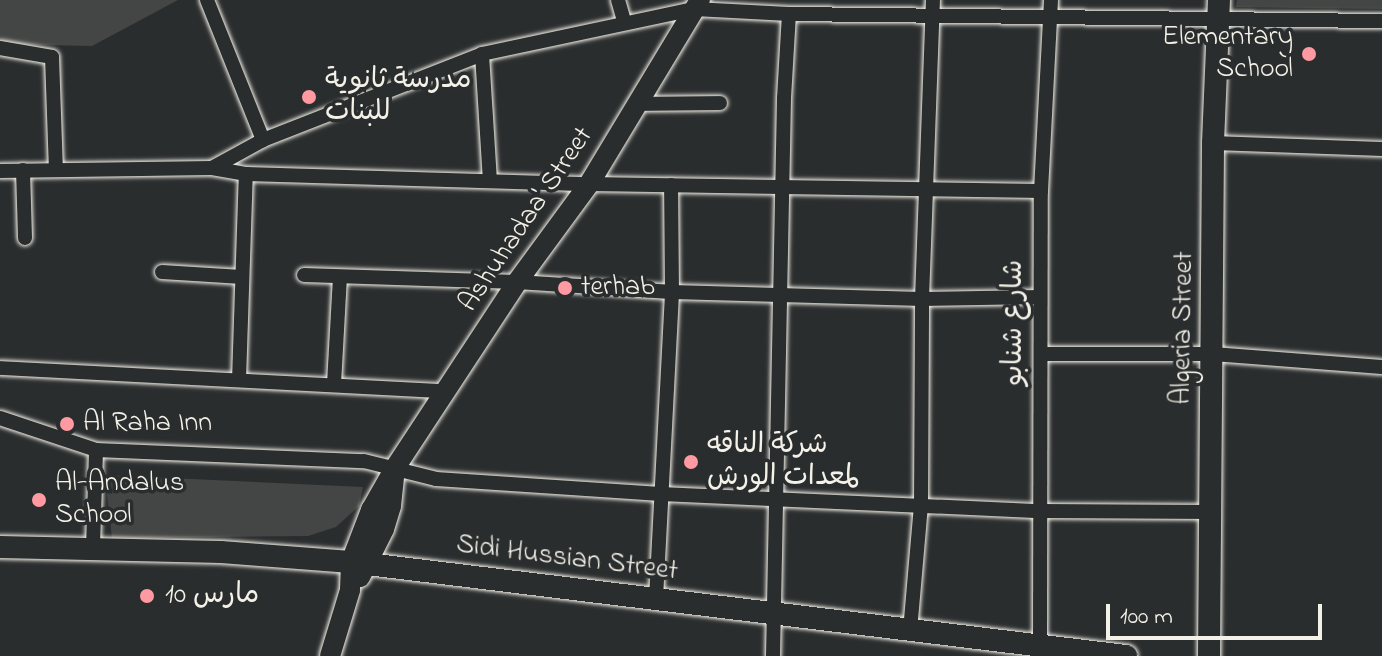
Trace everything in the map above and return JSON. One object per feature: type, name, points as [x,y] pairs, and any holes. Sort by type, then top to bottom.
[{"type":"main road","name":"Algeria Street","points":[[1209,656],[1213,512],[1213,143],[1218,10]]},
{"type":"main road","name":"Sidi Hussian Street","points":[[0,547],[93,547],[360,564],[1126,656]]},
{"type":"street","points":[[207,0],[263,140]]},
{"type":"street","points":[[618,0],[624,21]]},
{"type":"street","points":[[910,631],[921,505],[922,299],[935,16],[933,0]]},
{"type":"street","points":[[212,168],[263,140],[482,54],[697,4],[767,6],[789,14],[935,16],[1050,7],[1218,10],[1382,21]]},
{"type":"street","name":"Ashuhadaa' Street","points":[[330,656],[360,564],[371,510],[395,468],[517,282],[589,184],[697,4]]},
{"type":"street","name":"شارع شنابو","points":[[1040,646],[1041,191],[1050,7]]},
{"type":"street","points":[[773,656],[784,98],[789,14]]},
{"type":"street","points":[[0,48],[52,57],[56,169]]},
{"type":"street","points":[[482,54],[490,181]]},
{"type":"street","points":[[637,104],[720,103]]},
{"type":"street","points":[[1213,143],[1382,149]]},
{"type":"street","points":[[0,171],[212,168],[246,174],[589,184],[1041,191]]},
{"type":"street","points":[[23,170],[25,238]]},
{"type":"street","points":[[239,380],[246,174]]},
{"type":"street","points":[[656,599],[672,292],[671,185]]},
{"type":"street","points":[[162,272],[242,277]]},
{"type":"street","points":[[304,275],[517,282],[672,292],[922,299],[1040,297]]},
{"type":"street","points":[[334,384],[340,278]]},
{"type":"street","points":[[1041,354],[1213,354],[1382,367]]},
{"type":"street","points":[[0,368],[446,391]]},
{"type":"street","points":[[0,418],[96,450],[364,461],[436,479],[661,494],[1040,511],[1213,512]]},
{"type":"street","points":[[93,547],[96,450]]},
{"type":"shaded area","points":[[0,0],[178,0],[92,46],[0,44]]},
{"type":"shaded area","points":[[1237,0],[1382,0],[1382,9],[1236,7]]},
{"type":"shaded area","points":[[105,475],[363,487],[359,506],[336,527],[308,536],[112,538]]},
{"type":"place","name":"Elementary School","points":[[1309,54]]},
{"type":"place","name":"مدرسة ثانوية للبنات","points":[[309,97]]},
{"type":"place","name":"terhab","points":[[565,288]]},
{"type":"place","name":"Al Raha Inn","points":[[67,424]]},
{"type":"place","name":"شركة الناقه لمعدات الورش","points":[[691,462]]},
{"type":"place","name":"Al-Andalus School","points":[[39,500]]},
{"type":"place","name":"10 مارس","points":[[147,596]]}]
